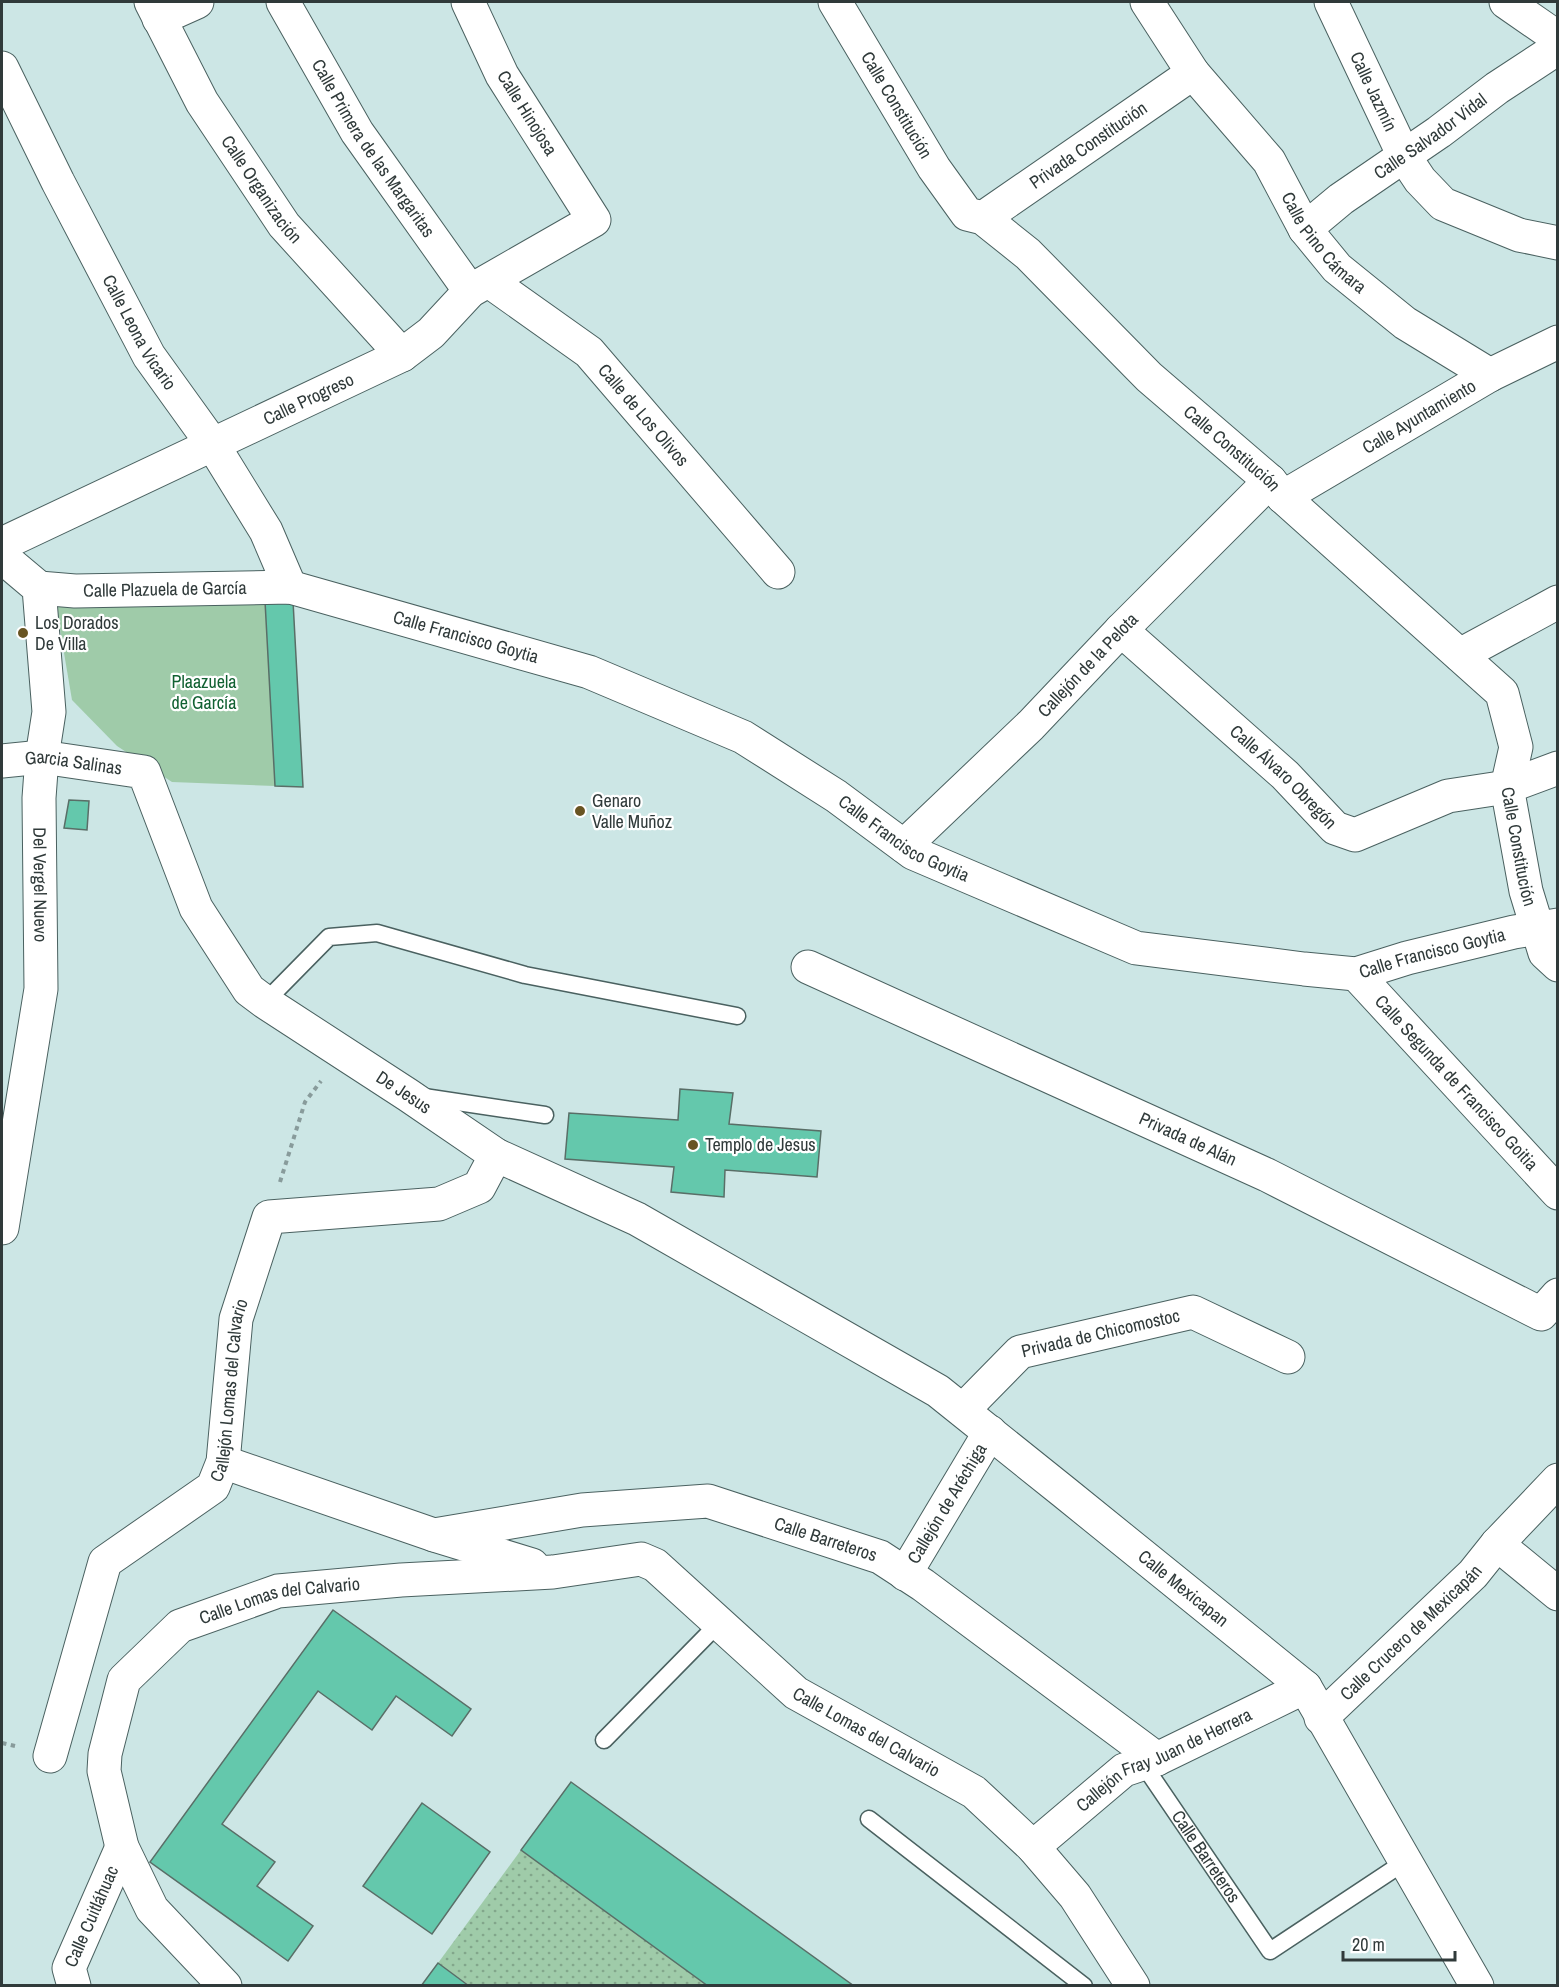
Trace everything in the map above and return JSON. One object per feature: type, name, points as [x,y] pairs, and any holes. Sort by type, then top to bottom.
[{"type":"street","points":[[155,10],[197,2]]},
{"type":"street","name":"Calle Primera de las Margaritas","points":[[283,2],[357,132],[479,286]]},
{"type":"street","name":"Calle Hinojosa","points":[[468,2],[502,75],[594,220]]},
{"type":"street","name":"Calle Pino Cámara","points":[[1147,2],[1193,73],[1269,161],[1305,229],[1337,268],[1405,323],[1490,375]]},
{"type":"street","name":"Calle Jazmín","points":[[1331,2],[1412,168],[1443,204],[1519,235],[1557,243]]},
{"type":"street","points":[[1506,2],[1557,38]]},
{"type":"street","name":"Calle Constitución","points":[[839,3],[934,168],[967,214],[983,218],[1028,254],[1149,377],[1502,693],[1516,747],[1507,788],[1526,891],[1548,927],[1545,953],[1557,966]]},
{"type":"street","name":"Calle Organización","points":[[155,10],[202,102],[284,225],[402,355]]},
{"type":"street","name":"Calle Salvador Vidal","points":[[1305,229],[1341,199],[1412,168],[1439,132],[1497,88],[1557,48]]},
{"type":"street","name":"Calle Leona Vicario","points":[[2,68],[58,182],[149,356],[213,446],[266,531],[290,587]]},
{"type":"street","name":"Privada Constitución","points":[[983,218],[1193,73]]},
{"type":"street","name":"Calle Progreso","points":[[2,544],[402,355],[431,333],[479,286],[594,220]]},
{"type":"street","name":"Calle de Los Olivos","points":[[479,286],[589,352],[778,572]]},
{"type":"street","name":"Calle Ayuntamiento","points":[[1276,489],[1490,375],[1557,342]]},
{"type":"street","name":"Callejón de la Pelota","points":[[904,846],[1031,725],[1121,630],[1276,489]]},
{"type":"street","points":[[2,557],[39,588]]},
{"type":"street","name":"Calle Plazuela de García","points":[[39,588],[75,591],[290,587]]},
{"type":"street","name":"Calle Francisco Goytia","points":[[290,587],[589,672],[743,737],[836,796],[913,853],[1136,948],[1356,974],[1428,953],[1514,932],[1548,927]]},
{"type":"street","name":"Del Vergel Nuevo","points":[[2,1228],[41,989],[39,798],[42,757],[50,712],[39,588]]},
{"type":"street","points":[[1460,655],[1557,602]]},
{"type":"street","name":"Calle Álvaro Obregón","points":[[1121,630],[1285,775],[1335,828],[1355,835],[1448,796],[1507,788],[1557,768]]},
{"type":"street","name":"Garcia Salinas","points":[[2,761],[42,757],[144,772]]},
{"type":"street","name":"De Jesus","points":[[144,772],[196,909],[249,990],[496,1155],[637,1220],[777,1300]]},
{"type":"street","name":"Privada de Alán","points":[[808,968],[1267,1175],[1541,1314],[1557,1295]]},
{"type":"street","name":"Calle Segunda de Francisco Goitia","points":[[1356,974],[1557,1193]]},
{"type":"street","points":[[269,1217],[439,1204],[479,1187],[496,1155]]},
{"type":"street","name":"Callejón Lomas del Calvario","points":[[50,1756],[105,1562],[213,1487],[223,1462],[236,1319],[269,1217]]},
{"type":"street","name":"Calle Mexicapan","points":[[777,1300],[938,1391],[1305,1687],[1477,1986]]},
{"type":"street","name":"Privada de Chicomostoc","points":[[963,1410],[1020,1352],[1193,1312],[1288,1357]]},
{"type":"street","name":"Callejón de Aréchiga","points":[[905,1574],[990,1432]]},
{"type":"street","name":"Calle Lomas del Calvario","points":[[223,1462],[434,1535],[553,1572]]},
{"type":"street","name":"Calle Crucero de Mexicapán","points":[[1321,1718],[1473,1574],[1497,1544],[1557,1480]]},
{"type":"street","name":"Calle Barreteros","points":[[434,1535],[582,1510],[708,1501],[880,1557],[923,1585],[1150,1762]]},
{"type":"street","points":[[1497,1544],[1557,1594]]},
{"type":"street","name":"Calle Lomas del Calvario","points":[[122,1847],[104,1771],[105,1754],[124,1680],[180,1626],[278,1591],[401,1580],[553,1572],[641,1559],[655,1565],[796,1693],[974,1792],[1034,1847],[1075,1896],[1133,1986]]},
{"type":"street","name":"Callejón Fray Juan de Herrera","points":[[1034,1847],[1124,1770],[1150,1762],[1305,1687]]},
{"type":"street","points":[[122,1847],[152,1909],[225,1986]]},
{"type":"street","name":"Calle Cuitláhuac","points":[[74,1986],[69,1968],[122,1847]]},
{"type":"lane","points":[[264,1002],[329,937],[377,933],[525,975],[737,1016]]},
{"type":"lane","points":[[408,1095],[544,1114]]},
{"type":"lane","points":[[604,1740],[719,1623]]},
{"type":"lane","name":"Calle Barreteros","points":[[1150,1762],[1270,1951],[1406,1861]]},
{"type":"lane","points":[[869,1819],[1084,1986]]},
{"type":"path","points":[[269,1217],[305,1102],[341,1053]]},
{"type":"green space","name":"Plaazuela de García","points":[[55,600],[293,601],[303,787],[172,782],[117,746],[72,700]]},
{"type":"green space","points":[[521,1850],[708,1985],[469,1985],[438,1963]]},
{"type":"building","points":[[265,601],[293,601],[303,787],[275,786]]},
{"type":"building","points":[[69,800],[89,801],[87,830],[64,828]]},
{"type":"building","name":"Templo de Jesus","points":[[680,1089],[733,1093],[729,1124],[821,1131],[817,1177],[725,1170],[724,1197],[671,1192],[674,1167],[565,1159],[569,1113],[678,1120]]},
{"type":"building","points":[[333,1610],[471,1709],[452,1736],[396,1696],[372,1730],[318,1691],[222,1824],[275,1862],[257,1886],[313,1926],[288,1961],[150,1862]]},
{"type":"building","points":[[571,1782],[854,1986],[708,1986],[521,1850]]},
{"type":"building","points":[[422,1803],[490,1852],[432,1934],[363,1886]]},
{"type":"building","points":[[438,1963],[469,1986],[421,1986]]},
{"type":"place","name":"Los Dorados De Villa","points":[[23,633]]},
{"type":"place","name":"Genaro Valle Muñoz","points":[[580,811]]},
{"type":"place","name":"Templo de Jesus","points":[[693,1145]]}]
